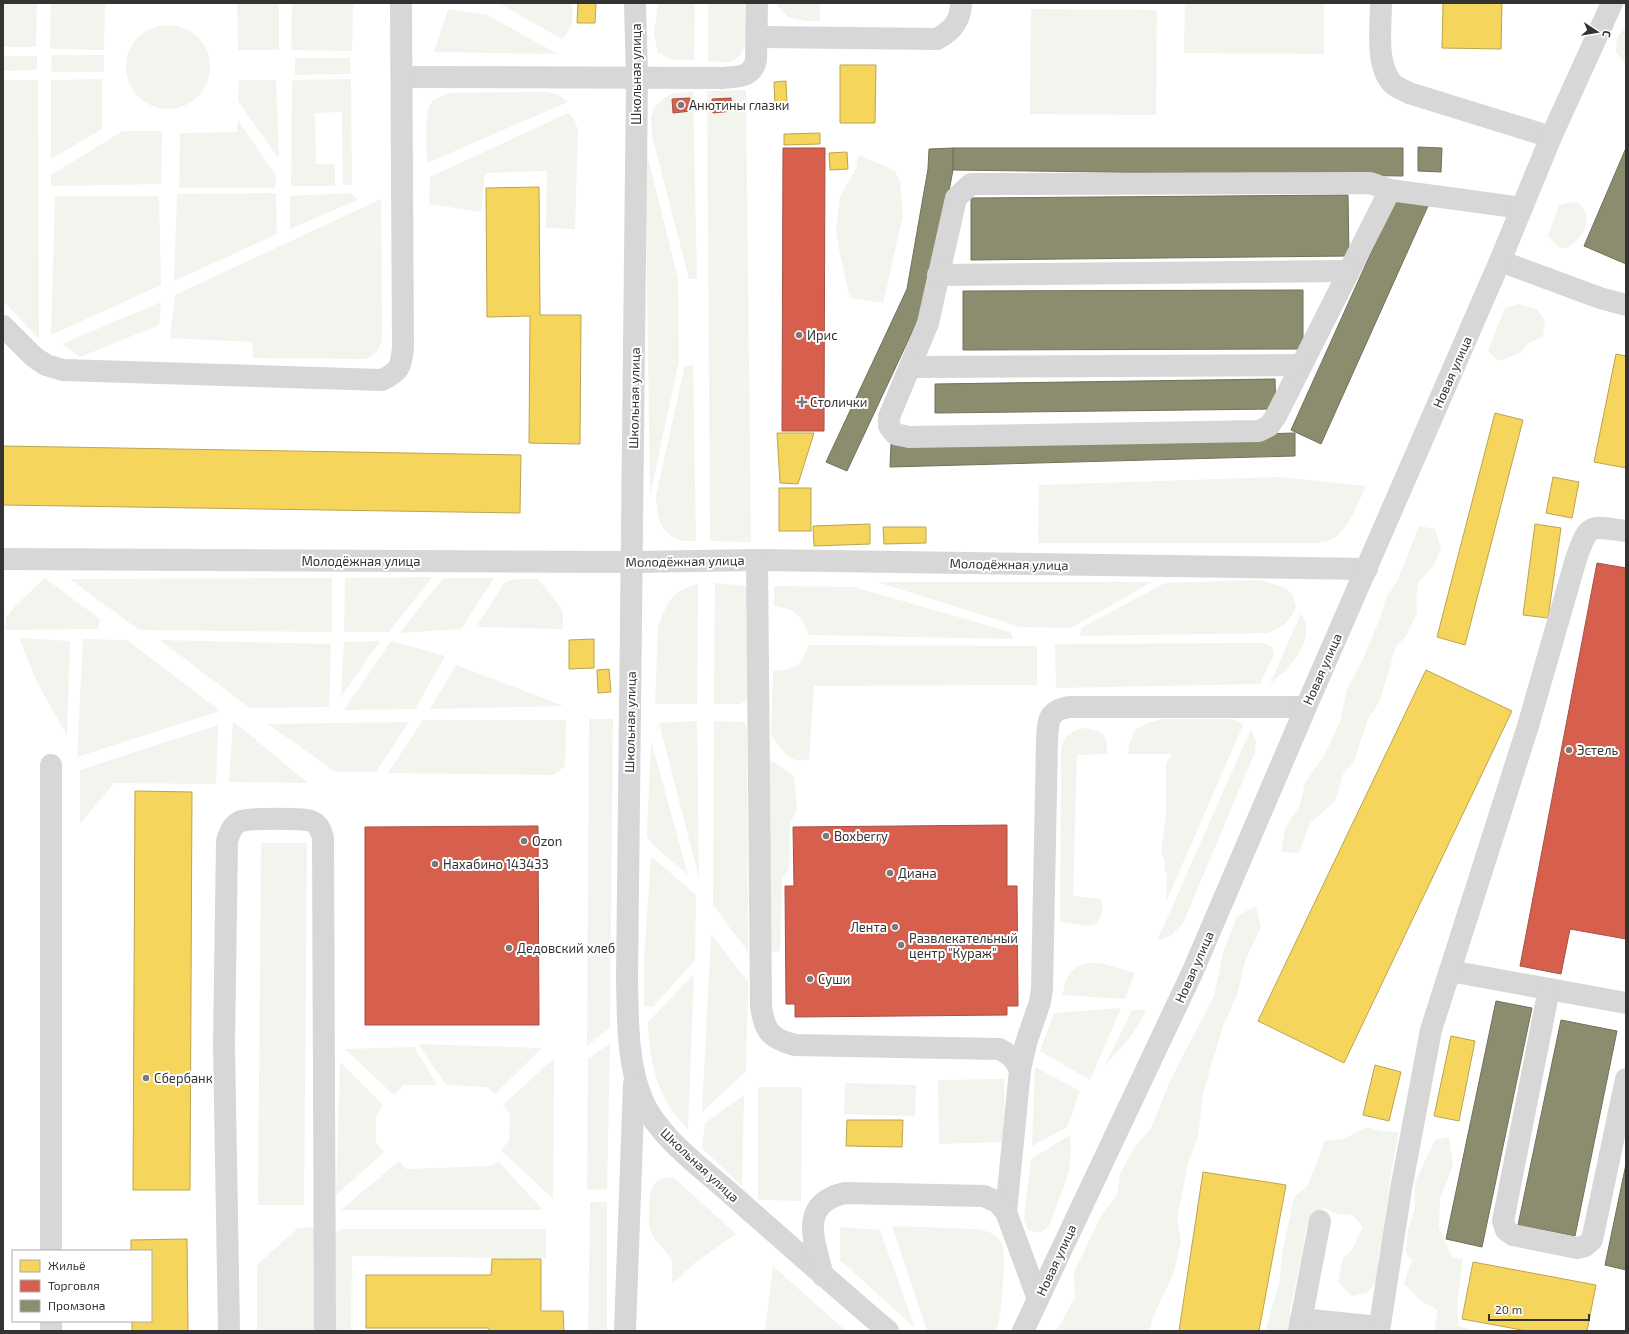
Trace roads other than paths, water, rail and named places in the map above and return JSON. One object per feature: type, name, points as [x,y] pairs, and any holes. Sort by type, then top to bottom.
[{"type":"street","points":[[3,326],[34,356],[46,365],[63,370],[382,380],[396,373],[402,361],[404,348],[401,3]]},
{"type":"street","name":"Школьная улица","points":[[635,3],[637,78],[633,562],[627,980],[628,1029],[634,1077],[643,1101],[666,1136],[823,1276],[888,1331]]},
{"type":"street","points":[[402,77],[723,78],[747,75],[754,68],[757,37],[757,3]]},
{"type":"street","points":[[757,37],[937,39],[948,33],[956,23],[961,12],[961,3]]},
{"type":"street","points":[[1381,3],[1381,62],[1386,74],[1394,85],[1409,93],[1551,137]]},
{"type":"street","name":"Новая улица","points":[[1023,1331],[1192,973],[1500,261],[1605,5]]},
{"type":"street","points":[[1390,190],[1276,416],[1269,426],[1259,431],[909,437],[896,434],[889,426],[889,417],[928,322],[956,198],[971,184],[1370,183],[1390,190],[1522,208]]},
{"type":"street","points":[[1500,261],[1600,298],[1626,305]]},
{"type":"street","points":[[938,276],[1349,272]]},
{"type":"street","points":[[910,367],[1301,365]]},
{"type":"street","points":[[1320,1221],[1300,1325],[1379,1329],[1400,1196],[1431,1030],[1528,726],[1576,559],[1588,531],[1594,528],[1626,532]]},
{"type":"street","name":"Молодёжная улица","points":[[3,559],[633,562],[757,560],[1366,568]]},
{"type":"street","points":[[757,560],[761,1006],[763,1020],[768,1030],[775,1038],[795,1045],[999,1049],[1008,1053],[1015,1060],[1020,1070]]},
{"type":"street","points":[[1006,1212],[1020,1070],[1026,1043],[1040,1002],[1042,989],[1047,741],[1050,719],[1054,712],[1060,708],[1069,707],[1306,707]]},
{"type":"street","points":[[51,765],[51,1250]]},
{"type":"street","points":[[229,1331],[224,1045],[227,841],[232,829],[243,820],[295,819],[311,821],[317,825],[323,838],[325,1331]]},
{"type":"street","points":[[1450,971],[1626,1003]]},
{"type":"street","points":[[1549,989],[1503,1221],[1506,1230],[1513,1235],[1577,1248],[1585,1246],[1592,1240],[1626,1079]]},
{"type":"street","points":[[625,1331],[634,1077]]},
{"type":"street","points":[[823,1276],[812,1231],[814,1216],[820,1205],[832,1196],[845,1193],[984,1196],[997,1202],[1006,1212],[1038,1299]]},
{"type":"place","name":"Анютины глазки","points":[[681,105]]},
{"type":"place","name":"Ирис","points":[[799,335]]},
{"type":"place","name":"Столички","points":[[802,402]]},
{"type":"place","name":"Эстель","points":[[1569,750]]},
{"type":"place","name":"Boxberry","points":[[826,836]]},
{"type":"place","name":"Ozon","points":[[524,841]]},
{"type":"place","name":"Нахабино 143433","points":[[435,864]]},
{"type":"place","name":"Диана","points":[[890,873]]},
{"type":"place","name":"Лента","points":[[895,927]]},
{"type":"place","name":"Развлекательный центр \"Кураж\"","points":[[901,945]]},
{"type":"place","name":"Дедовский хлеб","points":[[509,948]]},
{"type":"place","name":"Суши","points":[[810,979]]},
{"type":"place","name":"Сбербанк","points":[[146,1078]]}]
